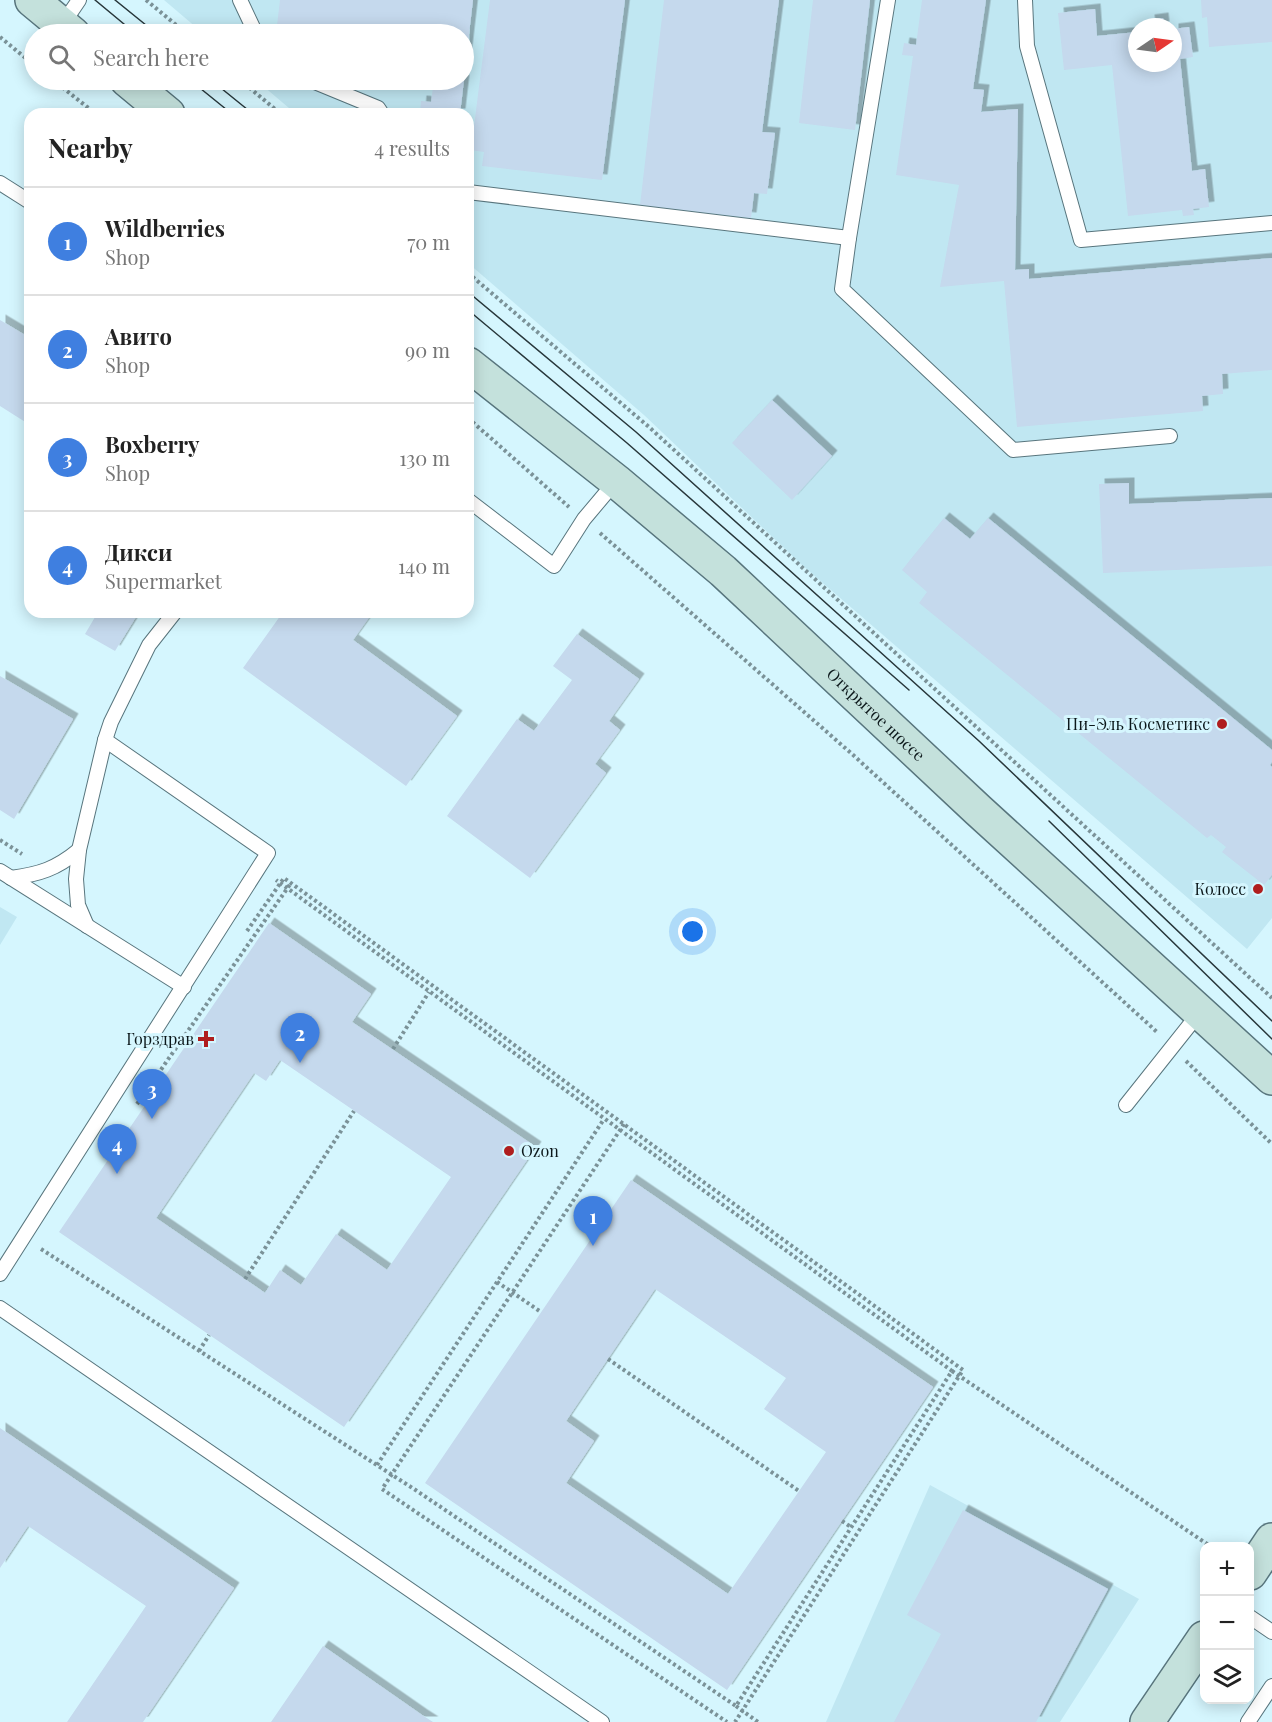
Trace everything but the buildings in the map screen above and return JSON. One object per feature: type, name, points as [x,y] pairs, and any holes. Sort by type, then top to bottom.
[{"type":"main road","points":[[32,0],[71,20]]},
{"type":"main road","points":[[139,90],[161,108]]},
{"type":"main road","name":"Открытое шоссе","points":[[474,369],[616,481],[723,571],[978,810],[1272,1078]]},
{"type":"main road","points":[[1254,1567],[1272,1540]]},
{"type":"main road","points":[[1148,1722],[1200,1644]]},
{"type":"lane","points":[[240,0],[251,24]]},
{"type":"lane","points":[[888,0],[842,289],[1013,450],[1170,436]]},
{"type":"lane","points":[[1024,0],[1027,46],[1082,240],[1272,223]]},
{"type":"lane","points":[[334,90],[378,108]]},
{"type":"lane","points":[[0,183],[24,198]]},
{"type":"lane","points":[[474,193],[849,238]]},
{"type":"lane","points":[[474,505],[554,566],[584,519],[616,481]]},
{"type":"lane","points":[[87,926],[78,905],[76,879],[79,850],[105,740],[111,722],[149,645],[170,618]]},
{"type":"lane","points":[[0,1274],[268,853],[105,740]]},
{"type":"lane","points":[[5,874],[44,871],[61,864],[79,850]]},
{"type":"lane","points":[[5,874],[184,987]]},
{"type":"lane","points":[[1126,1105],[1200,1012]]},
{"type":"lane","points":[[0,1308],[602,1722]]},
{"type":"lane","points":[[1254,1620],[1272,1632]]},
{"type":"lane","points":[[1248,1722],[1272,1686]]},
{"type":"path","points":[[146,0],[175,24]]},
{"type":"path","points":[[0,37],[24,57]]},
{"type":"path","points":[[66,90],[88,108]]},
{"type":"path","points":[[252,90],[274,108]]},
{"type":"path","points":[[474,278],[649,427],[1272,998]]},
{"type":"path","points":[[474,423],[852,754],[1127,1003],[1272,1144]]},
{"type":"path","points":[[0,840],[24,855]]},
{"type":"path","points":[[273,878],[959,1377],[1204,1542]]},
{"type":"path","points":[[132,1111],[291,883],[963,1370],[735,1722]]},
{"type":"path","points":[[393,1049],[429,992]]},
{"type":"path","points":[[245,1279],[354,1110]]},
{"type":"path","points":[[377,1465],[604,1119]]},
{"type":"path","points":[[624,1124],[382,1489],[727,1722]]},
{"type":"path","points":[[37,1247],[392,1474],[758,1722]]},
{"type":"path","points":[[497,1282],[541,1312]]},
{"type":"path","points":[[199,1351],[209,1335]]},
{"type":"path","points":[[608,1359],[799,1491]]},
{"type":"path","points":[[736,1706],[952,1371]]},
{"type":"path","points":[[842,1521],[851,1527]]},
{"type":"shaded area","points":[[164,0],[1272,0],[1272,918],[1247,949],[802,565],[644,415],[474,268],[474,108],[289,108],[268,90],[474,90],[474,24],[192,24]]},
{"type":"shaded area","points":[[0,907],[17,917],[0,945]]},
{"type":"shaded area","points":[[930,1485],[1139,1599],[1060,1722],[826,1722]]},
{"type":"tram line","points":[[95,0],[124,24]]},
{"type":"tram line","points":[[115,0],[145,24]]},
{"type":"tram line","points":[[202,90],[225,108]]},
{"type":"tram line","points":[[223,90],[246,108]]},
{"type":"tram line","points":[[474,297],[636,432],[979,741],[1272,1021]]},
{"type":"tram line","points":[[474,315],[627,443],[909,690]]},
{"type":"tram line","points":[[1049,821],[1272,1039]]},
{"type":"place","name":"Пи-Эль Косметикс","points":[[1222,724]]},
{"type":"place","name":"Колосс","points":[[1258,889]]},
{"type":"place","name":"Горздрав","points":[[206,1039]]},
{"type":"place","name":"Авито","points":[[300,1063]]},
{"type":"place","name":"Boxberry","points":[[152,1119]]},
{"type":"place","name":"Ozon","points":[[509,1151]]},
{"type":"place","name":"Дикси","points":[[117,1174]]},
{"type":"place","name":"Wildberries","points":[[593,1246]]}]
